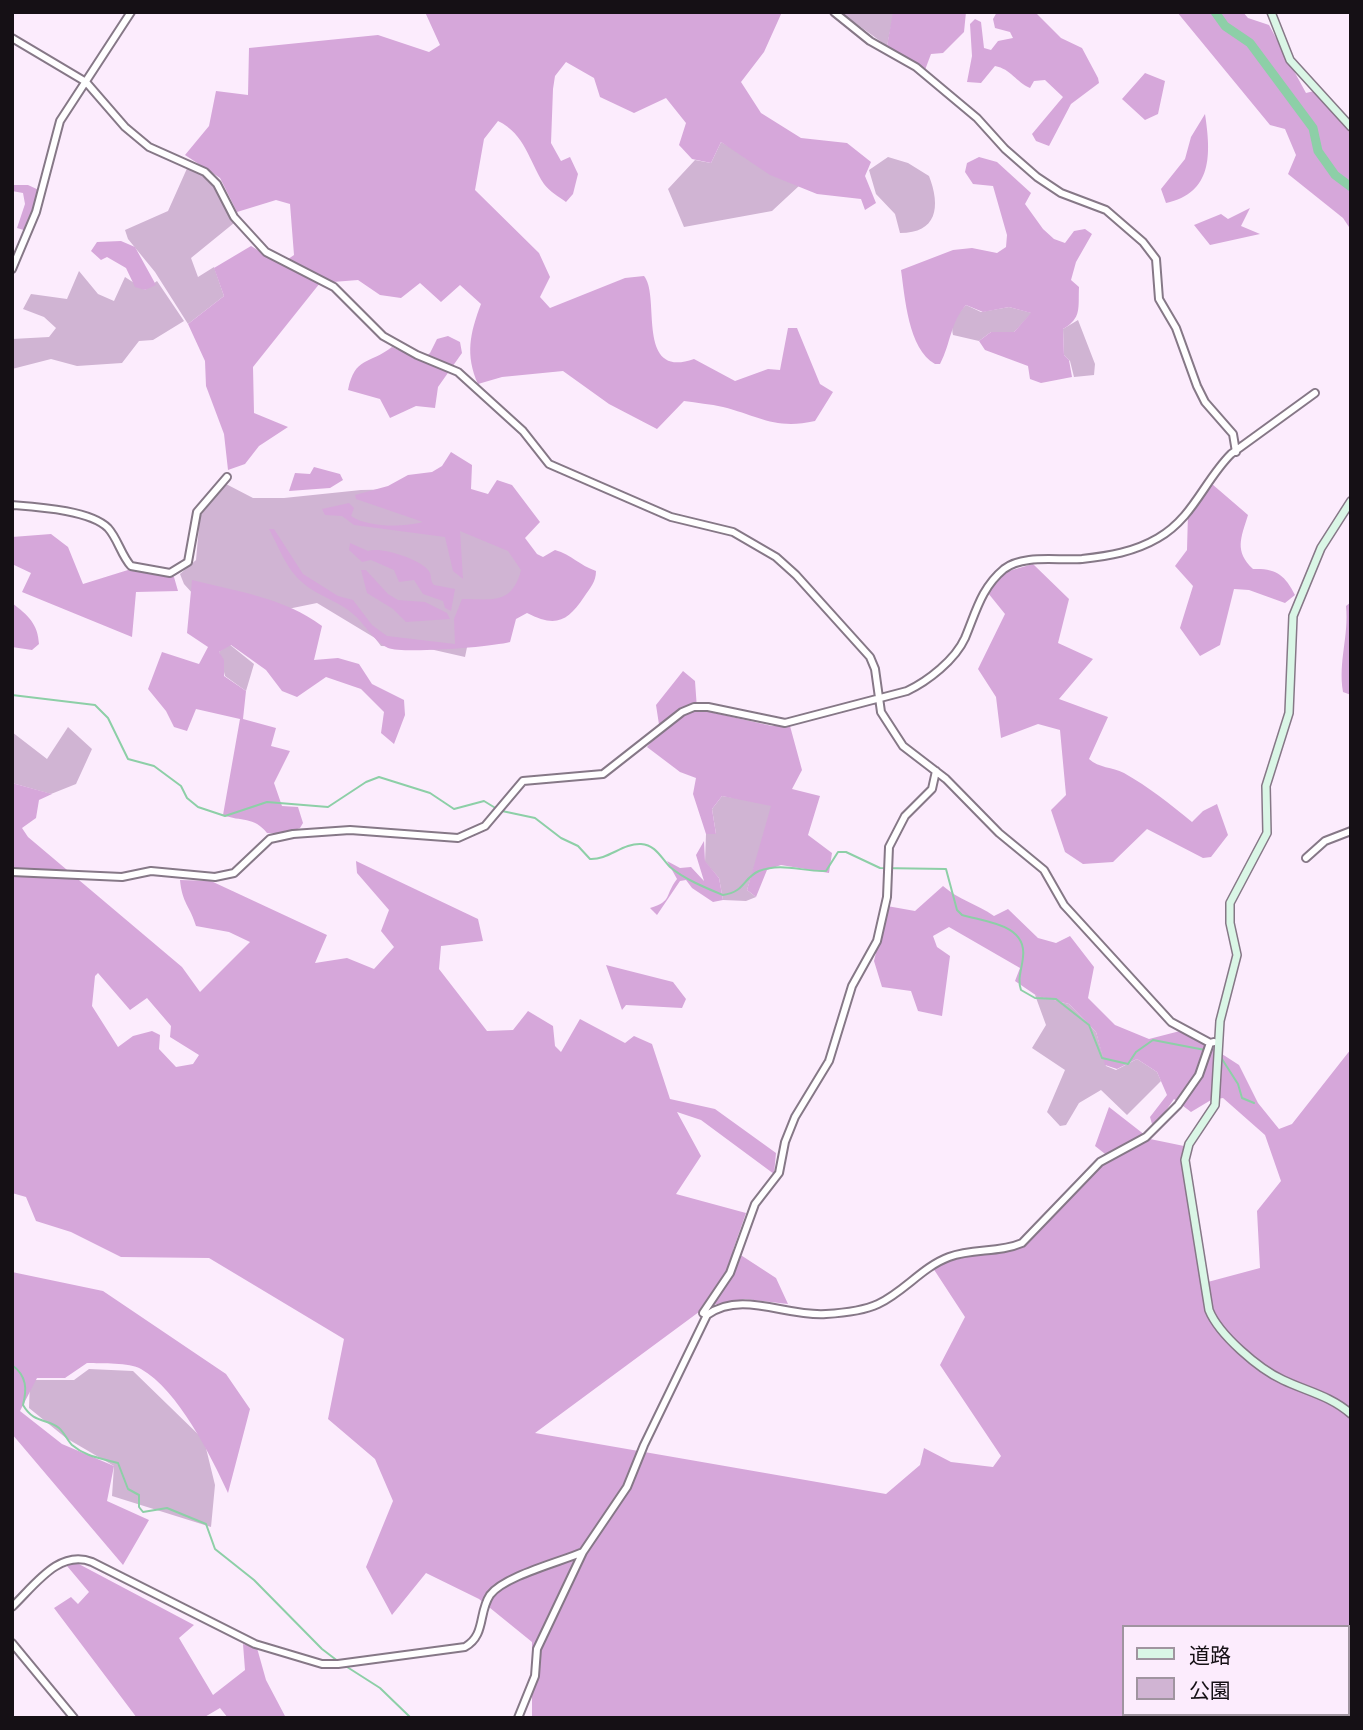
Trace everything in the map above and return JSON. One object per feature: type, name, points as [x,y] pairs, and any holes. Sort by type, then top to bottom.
[{"type":"main road","points":[[1271,12],[1290,60],[1351,127]]},
{"type":"main road","points":[[1351,502],[1321,548],[1293,616],[1288,720],[1266,786],[1268,822],[1264,842],[1230,902],[1230,923],[1237,955],[1212,1046],[1215,1059],[1215,1105],[1189,1144],[1185,1160],[1209,1311],[1222,1333],[1275,1377],[1324,1396],[1351,1414]]},
{"type":"street","points":[[12,269],[36,212],[57,129],[131,12]]},
{"type":"street","points":[[834,12],[870,41],[916,67],[977,118],[1005,149],[1037,177],[1061,194],[1106,210],[1143,242],[1156,260],[1159,299],[1176,328],[1197,386],[1205,402],[1233,434],[1236,452]]},
{"type":"street","points":[[12,38],[86,82],[125,127],[149,147],[205,172],[218,184],[229,210],[257,245],[334,287],[383,336],[416,355],[458,372],[523,431],[549,464],[671,517],[733,532],[776,557],[796,575],[870,657],[875,669],[881,712],[903,746],[936,771],[999,833],[1044,870],[1064,905],[1171,1022],[1212,1046],[1199,1075],[1163,1121],[1146,1137],[1100,1162],[1022,1242],[1005,1249],[960,1253],[947,1257],[933,1264],[882,1303],[865,1308],[806,1315],[733,1304],[719,1307],[707,1315],[627,1487],[583,1552],[537,1649],[535,1676],[518,1718]]},
{"type":"street","points":[[12,872],[122,877],[151,871],[223,877],[234,873],[263,844],[279,836],[328,829],[458,838],[476,832],[499,812],[523,781],[603,774],[682,712],[694,707],[708,706],[785,723],[916,687],[950,658],[964,640],[986,587],[1010,565],[1017,562],[1105,556],[1137,548],[1157,538],[1185,517],[1220,465],[1315,393]]},
{"type":"street","points":[[12,505],[56,510],[95,520],[112,533],[131,566],[170,573],[183,568],[188,562],[197,512],[227,477]]},
{"type":"street","points":[[707,1315],[703,1312],[730,1273],[755,1204],[779,1173],[785,1142],[794,1117],[829,1061],[852,986],[877,941],[887,897],[889,847],[900,825],[932,789],[936,771]]},
{"type":"street","points":[[1306,858],[1325,841],[1351,831]]},
{"type":"street","points":[[12,1607],[62,1560],[76,1557],[92,1562],[254,1644],[322,1664],[338,1664],[465,1647],[477,1636],[485,1604],[502,1584],[583,1552]]},
{"type":"street","points":[[12,1643],[74,1718]]},
{"type":"green space","points":[[840,12],[894,12],[887,46]]},
{"type":"green space","points":[[721,142],[800,185],[772,211],[684,227],[668,189],[695,160],[711,163]]},
{"type":"green space","points":[[888,157],[908,163],[929,176],[933,187],[933,216],[929,223],[912,232],[900,233],[895,214],[876,194],[869,170]]},
{"type":"green space","points":[[189,164],[214,184],[234,223],[191,258],[198,277],[214,267],[224,296],[188,324],[155,272],[128,239],[125,230],[168,211]]},
{"type":"green space","points":[[79,271],[98,294],[114,301],[125,277],[145,290],[157,281],[184,321],[153,340],[139,341],[122,363],[77,366],[51,359],[12,369],[12,339],[49,337],[56,328],[44,317],[23,309],[31,294],[67,299]]},
{"type":"green space","points":[[966,305],[981,312],[1009,307],[1032,313],[1014,332],[991,332],[979,341],[953,335],[954,322]]},
{"type":"green space","points":[[1078,320],[1095,364],[1094,375],[1074,377],[1070,361],[1064,355],[1063,329]]},
{"type":"green space","points":[[226,484],[253,498],[284,498],[361,490],[450,488],[532,552],[521,602],[471,628],[465,657],[421,647],[381,646],[375,638],[317,603],[278,611],[203,605],[184,584],[180,574],[196,560],[200,516]]},
{"type":"green space","points":[[229,644],[254,664],[246,691],[225,676],[219,652]]},
{"type":"green space","points":[[68,727],[92,749],[76,784],[51,794],[12,783],[12,732],[47,759]]},
{"type":"green space","points":[[722,796],[774,804],[747,890],[756,897],[746,901],[723,900],[719,878],[705,862],[706,834],[716,834],[712,809]]},
{"type":"green space","points":[[1035,995],[1069,1004],[1096,1032],[1106,1066],[1116,1070],[1137,1059],[1157,1072],[1161,1081],[1127,1115],[1101,1090],[1079,1103],[1066,1125],[1060,1126],[1047,1112],[1065,1070],[1032,1048],[1046,1025]]},
{"type":"green space","points":[[89,1369],[133,1371],[204,1440],[215,1485],[211,1527],[112,1496],[114,1466],[66,1438],[29,1408],[30,1380],[74,1380]]},
{"type":"shaded area","points":[[425,12],[782,12],[764,52],[741,82],[761,113],[801,138],[847,143],[871,162],[865,176],[876,203],[865,210],[861,199],[817,194],[770,175],[721,142],[711,163],[692,159],[679,145],[686,123],[666,98],[634,113],[600,97],[594,78],[566,62],[555,76],[551,143],[561,161],[570,157],[578,174],[573,194],[566,202],[549,189],[514,133],[498,121],[484,139],[475,190],[539,253],[550,277],[540,297],[550,308],[625,278],[644,276],[649,286],[653,333],[664,358],[676,362],[694,359],[735,381],[768,369],[780,370],[788,328],[797,328],[820,384],[833,392],[815,421],[778,423],[723,407],[684,401],[657,429],[609,404],[563,371],[502,377],[478,384],[471,363],[470,344],[481,304],[460,285],[441,302],[420,283],[401,298],[380,295],[358,280],[320,283],[253,367],[254,413],[288,427],[259,446],[245,464],[228,470],[224,434],[206,386],[205,361],[188,324],[224,296],[214,268],[251,246],[281,264],[294,255],[290,204],[276,200],[237,212],[220,178],[185,155],[209,126],[216,91],[248,95],[249,48],[378,35],[429,52],[440,45]]},
{"type":"shaded area","points":[[893,12],[966,12],[964,32],[943,53],[931,54],[925,70],[887,46]]},
{"type":"shaded area","points":[[997,12],[1035,12],[1061,38],[1082,48],[1098,78],[1099,83],[1071,104],[1049,146],[1036,141],[1032,134],[1063,97],[1045,80],[1034,81],[1030,88],[995,66],[981,83],[967,82],[972,56],[970,24],[975,19],[981,22],[984,48],[991,50],[998,41],[1013,38],[1010,32],[995,28],[993,19]]},
{"type":"shaded area","points":[[1177,12],[1243,12],[1248,18],[1269,25],[1306,93],[1314,91],[1351,134],[1351,230],[1343,218],[1288,174],[1296,155],[1285,129],[1270,125]]},
{"type":"shaded area","points":[[1145,73],[1165,81],[1158,114],[1145,120],[1122,99]]},
{"type":"shaded area","points":[[1205,114],[1208,157],[1201,181],[1181,198],[1166,203],[1161,189],[1185,159],[1191,137]]},
{"type":"shaded area","points":[[979,157],[997,162],[1031,193],[1025,204],[1054,239],[1065,243],[1074,231],[1085,229],[1092,234],[1076,262],[1071,280],[1079,287],[1078,312],[1073,321],[1063,329],[1064,355],[1069,360],[1072,377],[1041,383],[1030,379],[1028,366],[985,350],[979,341],[991,332],[1014,332],[1031,313],[1009,307],[983,312],[966,305],[957,319],[940,364],[935,364],[926,357],[913,335],[901,270],[953,250],[972,248],[997,253],[1006,247],[1007,235],[993,186],[973,184],[965,172],[967,163]]},
{"type":"shaded area","points":[[12,185],[28,185],[41,191],[27,231],[17,228],[25,204],[23,193],[12,191]]},
{"type":"shaded area","points":[[1250,208],[1241,226],[1260,234],[1210,245],[1194,225],[1221,214],[1228,219]]},
{"type":"shaded area","points":[[121,241],[135,247],[156,285],[145,290],[135,287],[126,268],[107,257],[101,260],[91,251],[97,242]]},
{"type":"shaded area","points":[[448,336],[460,342],[462,353],[438,387],[435,408],[416,406],[390,418],[380,399],[348,390],[355,371],[364,362],[392,347],[421,360],[430,353],[437,339]]},
{"type":"shaded area","points":[[451,452],[472,465],[471,489],[488,494],[497,480],[512,485],[540,522],[525,538],[537,554],[543,557],[555,550],[561,552],[596,571],[595,578],[567,617],[554,621],[527,613],[516,619],[510,642],[448,649],[388,648],[347,609],[315,592],[297,577],[287,565],[269,529],[274,529],[303,574],[338,596],[353,600],[372,625],[387,636],[455,644],[454,619],[462,599],[500,598],[507,595],[517,581],[521,570],[508,551],[460,531],[463,579],[453,571],[445,537],[354,525],[342,516],[325,515],[322,509],[349,503],[354,508],[351,516],[367,523],[406,525],[423,522],[356,499],[355,495],[388,486],[408,475],[432,472],[442,466]]},
{"type":"shaded area","points":[[314,467],[340,474],[343,480],[330,488],[289,491],[295,473],[310,474]]},
{"type":"shaded area","points":[[1212,484],[1248,515],[1241,544],[1247,562],[1253,569],[1279,574],[1295,595],[1285,603],[1249,590],[1234,589],[1220,645],[1200,656],[1180,628],[1193,586],[1175,566],[1187,550],[1188,513]]},
{"type":"shaded area","points":[[51,534],[68,547],[83,584],[128,570],[174,577],[178,591],[136,592],[132,637],[22,592],[31,573],[12,564],[12,537]]},
{"type":"shaded area","points":[[350,543],[368,551],[381,550],[400,554],[424,566],[434,585],[455,589],[451,611],[445,608],[443,601],[423,594],[414,580],[399,582],[394,570],[371,560],[362,562],[349,550]]},
{"type":"shaded area","points":[[1033,564],[1069,599],[1058,643],[1093,659],[1059,699],[1108,717],[1089,759],[1133,778],[1192,822],[1203,811],[1217,804],[1228,835],[1211,857],[1203,858],[1147,829],[1113,862],[1083,864],[1065,852],[1051,810],[1066,795],[1060,730],[1038,724],[1001,738],[996,697],[978,669],[1005,614],[988,593],[1002,573]]},
{"type":"shaded area","points":[[361,570],[366,570],[388,594],[398,600],[425,602],[447,613],[450,619],[406,622],[393,609],[367,593]]},
{"type":"shaded area","points":[[192,580],[260,597],[308,616],[322,626],[314,660],[338,658],[359,664],[372,684],[404,700],[405,715],[394,744],[381,733],[384,712],[361,689],[326,677],[297,697],[282,691],[266,670],[231,645],[219,652],[224,660],[224,676],[246,691],[243,719],[276,728],[271,746],[290,751],[274,783],[282,806],[298,807],[303,823],[300,828],[284,834],[267,833],[257,824],[223,815],[240,719],[196,709],[187,731],[174,727],[166,711],[148,689],[162,652],[199,664],[208,647],[187,633]]},
{"type":"shaded area","points":[[1351,602],[1351,695],[1343,692],[1342,670],[1346,606]]},
{"type":"shaded area","points":[[12,603],[27,616],[37,631],[39,644],[32,650],[12,647]]},
{"type":"shaded area","points":[[683,671],[695,681],[697,709],[772,726],[790,726],[802,770],[792,789],[820,796],[808,835],[832,853],[829,873],[781,865],[767,870],[756,897],[747,890],[771,806],[722,796],[712,809],[716,834],[706,834],[693,794],[696,778],[680,772],[647,747],[660,731],[656,705]]},
{"type":"shaded area","points":[[12,783],[52,794],[39,800],[36,818],[22,828],[28,837],[182,967],[200,992],[250,942],[229,932],[196,926],[182,894],[180,880],[211,881],[327,935],[315,963],[347,958],[374,969],[394,947],[381,931],[389,910],[357,873],[356,861],[478,919],[483,941],[441,946],[439,969],[487,1031],[513,1030],[528,1011],[553,1026],[555,1046],[561,1052],[580,1019],[625,1043],[634,1036],[652,1044],[670,1099],[715,1109],[776,1153],[774,1174],[701,1120],[677,1112],[701,1156],[676,1194],[746,1213],[733,1250],[776,1278],[788,1304],[745,1299],[707,1306],[535,1433],[886,1494],[920,1465],[924,1448],[951,1462],[993,1467],[1001,1456],[940,1365],[965,1317],[931,1265],[1012,1247],[1109,1157],[1095,1146],[1109,1107],[1150,1139],[1184,1146],[1204,1283],[1260,1268],[1257,1211],[1281,1181],[1265,1135],[1223,1098],[1211,1100],[1191,1112],[1174,1099],[1158,1122],[1152,1124],[1150,1117],[1167,1095],[1157,1072],[1137,1059],[1117,1069],[1105,1065],[1096,1032],[1069,1004],[1037,996],[1015,981],[1020,968],[949,927],[933,936],[937,947],[950,956],[942,1016],[918,1011],[911,991],[882,987],[874,961],[887,906],[915,911],[943,886],[994,916],[1008,909],[1038,938],[1056,943],[1070,936],[1094,967],[1088,998],[1115,1025],[1149,1039],[1180,1031],[1191,1034],[1239,1065],[1258,1103],[1279,1129],[1292,1124],[1351,1049],[1351,1718],[532,1718],[532,1642],[479,1599],[426,1573],[392,1615],[366,1567],[393,1501],[375,1459],[328,1419],[344,1339],[209,1258],[121,1257],[71,1232],[36,1221],[26,1197],[12,1193]],"holes":[[[98,973],[130,1010],[147,998],[171,1026],[170,1037],[199,1055],[193,1064],[176,1067],[159,1049],[160,1035],[152,1031],[133,1036],[118,1047],[92,1006],[95,976]]]},
{"type":"shaded area","points":[[704,841],[705,861],[719,878],[723,900],[713,902],[692,888],[686,880],[680,881],[657,915],[650,908],[665,900],[677,879],[667,861],[680,868],[691,867],[704,881],[696,855]]},
{"type":"shaded area","points":[[606,965],[673,982],[686,999],[682,1008],[626,1005],[622,1010]]},
{"type":"shaded area","points":[[12,1272],[103,1291],[226,1374],[250,1409],[228,1493],[192,1425],[168,1392],[141,1369],[123,1364],[87,1363],[65,1378],[37,1378],[20,1411],[62,1444],[114,1466],[107,1501],[149,1520],[123,1565],[12,1434]]},
{"type":"shaded area","points":[[75,1562],[194,1625],[179,1638],[213,1695],[245,1670],[243,1644],[257,1648],[266,1680],[286,1718],[228,1718],[220,1708],[203,1718],[137,1718],[54,1608],[71,1597],[78,1604],[89,1592],[67,1566]]},
{"type":"waterway","points":[[1215,12],[1225,26],[1250,43],[1313,128],[1318,151],[1335,175],[1351,187]]},
{"type":"waterway","points":[[12,695],[95,705],[108,718],[128,759],[154,766],[181,786],[187,798],[198,807],[225,816],[267,802],[328,807],[366,782],[379,777],[430,793],[454,809],[484,801],[497,809]]},
{"type":"waterway","points":[[502,811],[535,818],[561,838],[578,846],[590,859],[603,857],[634,844],[646,845],[682,875],[723,895],[736,891],[754,874],[768,868],[826,871],[838,852],[846,852],[880,868],[946,869],[957,910],[962,915],[1003,926],[1018,938],[1023,957],[1021,990],[1035,998],[1056,999],[1089,1025],[1102,1058],[1128,1064],[1136,1052],[1153,1040],[1205,1050]]},
{"type":"waterway","points":[[1220,1056],[1238,1084],[1242,1098],[1254,1103]]},
{"type":"waterway","points":[[12,1365],[23,1378],[23,1405],[27,1411],[59,1428],[72,1445],[83,1452],[118,1463],[128,1489],[139,1495],[139,1507],[143,1512],[167,1508],[206,1524],[215,1549],[254,1580],[322,1649],[339,1662]]},
{"type":"waterway","points":[[344,1665],[380,1688],[411,1718]]}]
